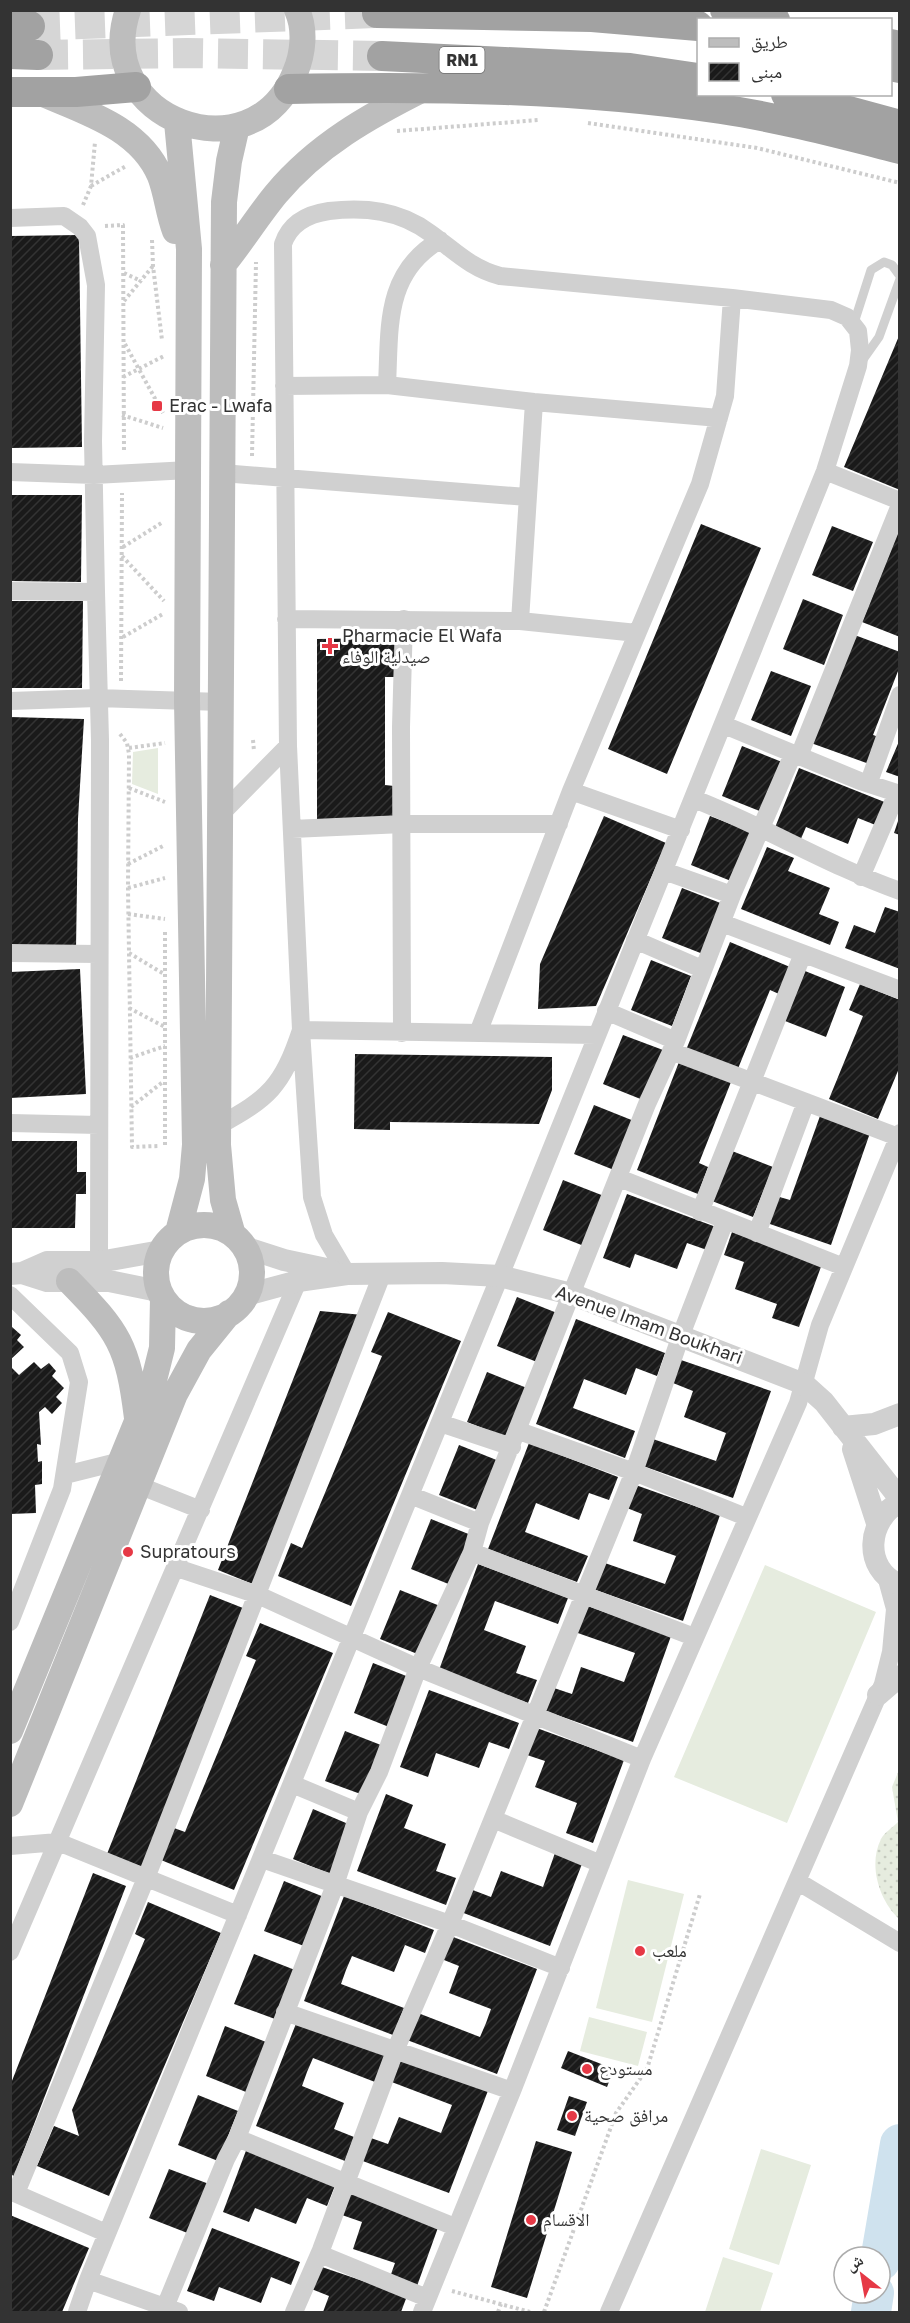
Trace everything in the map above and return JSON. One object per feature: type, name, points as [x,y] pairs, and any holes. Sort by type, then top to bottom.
[{"type":"highway","points":[[725,10],[765,18]]},
{"type":"highway","points":[[377,13],[592,17],[697,26]]},
{"type":"highway","name":"RN1","points":[[382,56],[630,68],[697,78]]},
{"type":"highway","points":[[10,92],[40,93],[136,87]]},
{"type":"highway","points":[[289,88],[428,87],[532,90],[723,109],[900,149]]},
{"type":"highway","points":[[793,96],[900,125]]},
{"type":"main road","points":[[128,10],[122,38],[126,64],[136,87],[154,108],[177,122],[207,129],[237,126],[266,112],[289,88],[302,56],[302,20],[297,10]]},
{"type":"main road","points":[[223,265],[276,194],[315,154],[365,119],[428,87]]},
{"type":"main road","points":[[40,93],[106,121],[139,144],[161,178],[173,228],[189,249]]},
{"type":"main road","points":[[10,1731],[122,1461],[160,1356],[161,1295],[156,1275],[192,1179],[195,1145],[188,701],[189,249],[177,122]]},
{"type":"main road","points":[[10,1804],[186,1369],[238,1304],[252,1271],[238,1241],[220,1181],[218,1126],[223,265],[226,177],[237,126]]},
{"type":"main road","points":[[170,1241],[202,1225],[214,1226],[238,1241]]},
{"type":"main road","points":[[69,1281],[105,1318],[116,1335],[131,1372],[137,1421]]},
{"type":"main road","points":[[161,1295],[181,1315],[205,1321],[238,1304]]},
{"type":"street","points":[[77,2313],[106,2233],[500,1276],[825,471],[858,366],[860,340],[854,323],[831,310],[732,298],[511,278],[475,267],[440,240],[405,219],[375,209],[357,208],[316,213],[305,217],[291,229],[283,244],[288,746],[301,1030],[312,1197],[324,1235],[347,1274]]},
{"type":"street","points":[[10,218],[82,214],[96,285],[94,475],[97,698],[100,740],[99,1262]]},
{"type":"street","points":[[387,385],[390,326],[394,297],[401,277],[415,258],[440,240]]},
{"type":"street","points":[[478,1033],[571,791],[700,484],[725,396],[732,298]]},
{"type":"street","points":[[284,386],[387,385],[534,402],[719,418]]},
{"type":"street","points":[[520,621],[534,402]]},
{"type":"street","points":[[10,472],[94,475],[189,470]]},
{"type":"street","points":[[825,471],[900,501]]},
{"type":"street","points":[[222,473],[527,497]]},
{"type":"street","points":[[88,2280],[172,2310],[226,2158],[237,2138],[335,1885],[359,1812],[379,1772],[418,1668],[472,1552],[480,1523],[647,1104],[674,1046],[732,895],[796,755],[900,505]]},
{"type":"street","points":[[10,591],[96,592]]},
{"type":"street","points":[[402,1033],[401,727],[404,619]]},
{"type":"street","points":[[286,620],[520,621],[637,633]]},
{"type":"street","points":[[869,782],[900,695]]},
{"type":"street","points":[[10,701],[97,698],[221,702]]},
{"type":"street","points":[[724,725],[898,794],[861,877]]},
{"type":"street","points":[[220,815],[288,746]]},
{"type":"street","points":[[571,791],[681,830]]},
{"type":"street","points":[[694,799],[763,828],[861,877],[900,891]]},
{"type":"street","points":[[292,829],[403,824],[559,824]]},
{"type":"street","points":[[664,871],[732,895]]},
{"type":"street","points":[[722,923],[802,956],[900,990]]},
{"type":"street","points":[[635,940],[702,969]]},
{"type":"street","points":[[10,953],[98,954]]},
{"type":"street","points":[[700,1212],[802,956]]},
{"type":"street","points":[[320,2254],[427,2299],[561,1968],[642,1759],[804,1384],[820,1325],[899,1135],[752,1082],[606,1011]]},
{"type":"street","points":[[218,1126],[251,1108],[274,1089],[292,1058],[301,1030]]},
{"type":"street","points":[[301,1030],[596,1035]]},
{"type":"street","points":[[757,1233],[806,1102]]},
{"type":"street","points":[[10,1123],[99,1125]]},
{"type":"street","points":[[619,1178],[700,1212],[844,1267]]},
{"type":"street","points":[[294,2313],[320,2254],[395,2051],[450,1924],[634,1472],[681,1335],[725,1221]]},
{"type":"street","points":[[16,1273],[47,1262],[99,1262],[170,1241]]},
{"type":"street","name":"Avenue Imam Boukhari","points":[[238,1241],[284,1260],[347,1274]]},
{"type":"street","points":[[106,2233],[13,2192],[146,1878],[383,1272]]},
{"type":"street","name":"Avenue Imam Boukhari","points":[[238,1304],[298,1281],[347,1274],[383,1272],[500,1276],[571,1294],[804,1384]]},
{"type":"street","points":[[16,1273],[47,1281],[109,1281],[161,1295]]},
{"type":"street","points":[[10,1952],[177,1568],[298,1281]]},
{"type":"street","points":[[10,1295],[70,1353],[80,1382],[65,1475],[57,1504],[10,1622]]},
{"type":"street","points":[[804,1384],[824,1402],[900,1500],[883,1514],[877,1523],[873,1537],[873,1551],[877,1564],[893,1580],[895,1609],[887,1685]]},
{"type":"street","points":[[846,1430],[874,1424],[900,1413]]},
{"type":"street","points":[[440,1423],[515,1439],[634,1472],[746,1517]]},
{"type":"street","points":[[846,1430],[877,1523]]},
{"type":"street","points":[[65,1475],[122,1461]]},
{"type":"street","points":[[138,1485],[201,1510]]},
{"type":"street","points":[[410,1495],[480,1523]]},
{"type":"street","points":[[472,1552],[694,1637]]},
{"type":"street","points":[[177,1568],[258,1595],[418,1668],[642,1759]]},
{"type":"street","points":[[609,2313],[797,1881],[887,1685],[900,1662]]},
{"type":"street","points":[[292,1784],[359,1812]]},
{"type":"street","points":[[493,1819],[601,1864]]},
{"type":"street","points":[[10,1846],[58,1842],[238,1915]]},
{"type":"street","points":[[261,1859],[450,1924],[561,1968]]},
{"type":"street","points":[[797,1881],[900,1943]]},
{"type":"street","points":[[285,2012],[512,2091]]},
{"type":"street","points":[[237,2138],[455,2227]]},
{"type":"lane","points":[[854,323],[871,270],[884,262],[892,265],[900,277],[879,337],[858,366]]},
{"type":"path","points":[[391,133],[545,119]]},
{"type":"path","points":[[585,123],[757,148],[900,183]]},
{"type":"path","points":[[82,214],[91,186],[97,135]]},
{"type":"path","points":[[91,186],[134,161]]},
{"type":"path","points":[[101,226],[123,225],[122,453],[132,453]]},
{"type":"path","points":[[152,236],[164,367]]},
{"type":"path","points":[[251,474],[256,257]]},
{"type":"path","points":[[123,302],[153,266]]},
{"type":"path","points":[[124,273],[141,281]]},
{"type":"path","points":[[123,341],[163,414]]},
{"type":"path","points":[[123,377],[164,356]]},
{"type":"path","points":[[163,436],[164,402]]},
{"type":"path","points":[[122,415],[163,428]]},
{"type":"path","points":[[132,492],[122,492],[121,682],[133,682]]},
{"type":"path","points":[[163,512],[163,533]]},
{"type":"path","points":[[122,548],[163,522]]},
{"type":"path","points":[[122,556],[164,602]]},
{"type":"path","points":[[164,590],[165,623]]},
{"type":"path","points":[[122,637],[164,613]]},
{"type":"path","points":[[117,729],[129,748],[128,914],[132,1147],[158,1146]]},
{"type":"path","points":[[129,748],[165,742],[165,752]]},
{"type":"path","points":[[129,788],[165,802]]},
{"type":"path","points":[[165,792],[165,813]]},
{"type":"path","points":[[165,834],[165,856]]},
{"type":"path","points":[[128,864],[165,845]]},
{"type":"path","points":[[165,867],[165,889]]},
{"type":"path","points":[[128,888],[165,878]]},
{"type":"path","points":[[165,909],[165,1145]]},
{"type":"path","points":[[128,914],[165,919]]},
{"type":"path","points":[[129,953],[165,974]]},
{"type":"path","points":[[129,1008],[165,1027]]},
{"type":"path","points":[[130,1058],[165,1046]]},
{"type":"path","points":[[131,1107],[165,1080]]},
{"type":"path","points":[[544,2313],[616,2113],[647,2069],[700,1894]]},
{"type":"path","points":[[427,2299],[501,2304],[530,2313]]},
{"type":"path","points":[[498,2313],[501,2304]]},
{"type":"shaded area","points":[[158,748],[158,794],[132,784],[133,752]]},
{"type":"shaded area","points":[[765,1565],[876,1612],[787,1823],[674,1777]]},
{"type":"shaded area","points":[[899,1770],[899,1919],[881,1892],[876,1860],[881,1839],[898,1822],[892,1787]]},
{"type":"shaded area","name":"ملعب","points":[[628,1880],[684,1894],[652,2022],[596,2008]]},
{"type":"shaded area","points":[[589,2017],[647,2032],[638,2066],[580,2051]]},
{"type":"shaded area","points":[[761,2149],[811,2165],[779,2265],[729,2249]]},
{"type":"shaded area","points":[[723,2257],[773,2273],[760,2312],[705,2312]]},
{"type":"building","points":[[79,235],[82,447],[10,448],[10,236]]},
{"type":"building","points":[[900,336],[900,490],[844,467]]},
{"type":"building","points":[[10,495],[82,495],[81,582],[10,581]]},
{"type":"building","points":[[701,524],[761,548],[667,774],[608,749]]},
{"type":"building","points":[[832,526],[873,542],[853,591],[812,575]]},
{"type":"building","points":[[900,527],[900,637],[862,622]]},
{"type":"building","points":[[803,599],[843,615],[824,665],[783,649]]},
{"type":"building","points":[[10,601],[83,601],[82,688],[10,688]]},
{"type":"building","points":[[852,634],[900,652],[900,666],[873,735],[882,738],[872,765],[811,743]]},
{"type":"building","points":[[395,638],[395,677],[385,677],[385,785],[394,786],[394,816],[317,820],[317,639]]},
{"type":"building","points":[[771,671],[811,686],[791,736],[751,720]]},
{"type":"building","points":[[10,717],[84,719],[78,819],[76,949],[10,948]]},
{"type":"building","points":[[900,739],[900,777],[886,772]]},
{"type":"building","points":[[742,746],[782,762],[762,812],[722,796]]},
{"type":"building","points":[[799,768],[887,803],[878,826],[858,818],[848,844],[806,827],[800,841],[774,830]]},
{"type":"building","points":[[604,816],[666,843],[596,1006],[538,1009],[540,964]]},
{"type":"building","points":[[710,816],[751,832],[731,881],[691,865]]},
{"type":"building","points":[[900,818],[900,835],[894,833]]},
{"type":"building","points":[[767,847],[794,858],[788,871],[830,888],[819,914],[839,922],[830,945],[741,909]]},
{"type":"building","points":[[682,888],[723,904],[703,954],[662,938]]},
{"type":"building","points":[[885,907],[900,912],[900,969],[845,948],[854,925],[875,933]]},
{"type":"building","points":[[730,942],[790,967],[779,994],[770,990],[737,1071],[686,1050]]},
{"type":"building","points":[[651,960],[691,976],[672,1026],[631,1010]]},
{"type":"building","points":[[80,969],[86,1094],[10,1098],[10,972]]},
{"type":"building","points":[[805,971],[845,987],[826,1037],[785,1021]]},
{"type":"building","points":[[860,984],[900,1000],[900,1066],[878,1119],[829,1099],[863,1016],[849,1010]]},
{"type":"building","points":[[623,1035],[663,1050],[643,1100],[603,1084]]},
{"type":"building","points":[[355,1054],[552,1057],[552,1090],[539,1124],[390,1122],[390,1130],[354,1129]]},
{"type":"building","points":[[679,1062],[731,1082],[699,1163],[708,1167],[698,1194],[637,1170]]},
{"type":"building","points":[[594,1105],[634,1121],[614,1170],[574,1154]]},
{"type":"building","points":[[820,1116],[870,1133],[831,1245],[767,1223],[776,1196],[790,1200]]},
{"type":"building","points":[[10,1141],[77,1141],[77,1172],[86,1172],[86,1194],[76,1194],[75,1228],[10,1228]]},
{"type":"building","points":[[732,1151],[773,1167],[753,1217],[712,1201]]},
{"type":"building","points":[[563,1180],[604,1196],[584,1246],[543,1230]]},
{"type":"building","points":[[627,1194],[716,1227],[707,1250],[687,1243],[677,1269],[635,1254],[630,1268],[603,1258]]},
{"type":"building","points":[[732,1232],[822,1264],[799,1327],[772,1318],[777,1304],[735,1289],[744,1262],[724,1255]]},
{"type":"building","points":[[517,1297],[557,1313],[537,1362],[497,1346]]},
{"type":"building","points":[[320,1311],[363,1315],[255,1585],[218,1570]]},
{"type":"building","points":[[388,1312],[461,1341],[351,1606],[278,1576],[291,1543],[302,1548],[382,1356],[371,1352]]},
{"type":"building","points":[[576,1319],[665,1353],[657,1376],[636,1368],[626,1395],[584,1379],[573,1408],[635,1431],[625,1458],[536,1424]]},
{"type":"building","points":[[12,1327],[21,1335],[17,1340],[24,1347],[10,1360]]},
{"type":"building","points":[[681,1360],[771,1391],[733,1498],[643,1466],[653,1439],[716,1461],[726,1433],[684,1417],[693,1391],[673,1383]]},
{"type":"building","points":[[34,1362],[41,1369],[49,1363],[56,1371],[52,1376],[64,1388],[56,1397],[62,1403],[52,1414],[45,1407],[39,1412],[41,1445],[37,1444],[38,1462],[42,1461],[42,1484],[35,1485],[36,1513],[10,1514],[10,1366],[19,1375]]},
{"type":"building","points":[[487,1372],[527,1388],[508,1438],[467,1422]]},
{"type":"building","points":[[529,1443],[618,1477],[609,1500],[589,1493],[579,1520],[536,1503],[525,1532],[588,1556],[577,1582],[488,1549]]},
{"type":"building","points":[[459,1445],[499,1461],[480,1511],[439,1495]]},
{"type":"building","points":[[630,1483],[720,1515],[683,1621],[593,1589],[602,1562],[665,1584],[676,1556],[633,1541],[642,1514],[622,1506]]},
{"type":"building","points":[[431,1519],[471,1535],[451,1585],[411,1569]]},
{"type":"building","points":[[478,1564],[568,1598],[558,1624],[495,1601],[484,1630],[526,1646],[516,1673],[537,1680],[528,1703],[439,1670]]},
{"type":"building","points":[[400,1590],[440,1606],[420,1655],[380,1639]]},
{"type":"building","points":[[210,1595],[248,1610],[145,1868],[107,1854]]},
{"type":"building","points":[[582,1604],[671,1636],[633,1742],[543,1710],[551,1687],[572,1694],[581,1667],[624,1682],[635,1653],[572,1631]]},
{"type":"building","points":[[260,1623],[333,1653],[234,1890],[161,1860],[174,1828],[185,1832],[256,1660],[246,1656]]},
{"type":"building","points":[[373,1663],[414,1679],[394,1729],[354,1713]]},
{"type":"building","points":[[429,1690],[519,1723],[509,1749],[489,1742],[479,1768],[436,1753],[428,1777],[400,1767]]},
{"type":"building","points":[[534,1727],[624,1760],[593,1843],[566,1833],[577,1803],[535,1787],[545,1761],[524,1754]]},
{"type":"building","points":[[345,1731],[386,1747],[366,1796],[325,1781]]},
{"type":"building","points":[[386,1794],[413,1805],[404,1828],[446,1844],[436,1871],[456,1878],[446,1905],[357,1871]]},
{"type":"building","points":[[313,1809],[353,1826],[333,1875],[293,1859]]},
{"type":"building","points":[[555,1853],[582,1864],[550,1946],[461,1912],[470,1889],[491,1897],[501,1871],[543,1887]]},
{"type":"building","points":[[93,1873],[126,1886],[14,2176],[10,2174],[10,2086]]},
{"type":"building","points":[[284,1881],[324,1897],[304,1946],[264,1931]]},
{"type":"building","points":[[344,1896],[434,1930],[425,1953],[405,1945],[394,1972],[352,1956],[346,1970],[341,1984],[404,2008],[393,2035],[304,2001]]},
{"type":"building","points":[[148,1902],[221,1933],[109,2196],[37,2166],[54,2126],[79,2136],[72,2110],[145,1939],[135,1934]]},
{"type":"building","points":[[448,1935],[537,1969],[497,2074],[407,2040],[418,2013],[480,2037],[486,2023],[491,2009],[449,1993],[459,1966],[439,1958]]},
{"type":"building","points":[[254,1954],[295,1970],[275,2019],[234,2004]]},
{"type":"building","points":[[297,2021],[386,2056],[375,2082],[313,2058],[307,2072],[302,2086],[344,2103],[334,2129],[354,2137],[345,2161],[256,2126]]},
{"type":"building","points":[[225,2026],[266,2042],[246,2092],[206,2076]]},
{"type":"building","name":"مستودع","points":[[568,2051],[614,2069],[607,2087],[561,2068]]},
{"type":"building","points":[[399,2054],[489,2088],[449,2193],[360,2160],[368,2137],[388,2144],[399,2117],[441,2133],[452,2105],[389,2081]]},
{"type":"building","points":[[198,2095],[238,2111],[218,2161],[178,2145]]},
{"type":"building","name":"مرافق صحية","points":[[569,2096],[587,2102],[575,2136],[557,2130]]},
{"type":"building","name":"الاقسام","points":[[536,2141],[572,2152],[527,2298],[491,2287]]},
{"type":"building","points":[[247,2148],[336,2183],[327,2206],[307,2198],[296,2224],[255,2208],[249,2222],[223,2212]]},
{"type":"building","points":[[169,2169],[209,2184],[190,2234],[149,2218]]},
{"type":"building","points":[[350,2192],[440,2222],[417,2286],[390,2277],[395,2263],[353,2249],[362,2222],[342,2215]]},
{"type":"building","points":[[10,2215],[89,2248],[62,2312],[10,2312]]},
{"type":"building","points":[[212,2228],[300,2262],[291,2285],[271,2277],[261,2303],[219,2287],[214,2301],[187,2291]]},
{"type":"building","points":[[316,2265],[407,2296],[401,2312],[323,2312],[329,2296],[309,2288]]},
{"type":"waterway","points":[[883,2245],[900,2144]]},
{"type":"waterway","points":[[871,2312],[872,2305]]},
{"type":"tunnel","points":[[30,26],[377,13]]},
{"type":"tunnel","points":[[38,55],[187,53],[382,56]]},
{"type":"place","name":"Erac - Lwafa","points":[[157,406]]},
{"type":"place","name":"Pharmacie El Wafa صيدلية الوفاء","points":[[330,646]]},
{"type":"place","name":"Supratours","points":[[128,1552]]},
{"type":"place","name":"ملعب","points":[[640,1951]]},
{"type":"place","name":"مستودع","points":[[587,2069]]},
{"type":"place","name":"مرافق صحية","points":[[572,2116]]},
{"type":"place","name":"الاقسام","points":[[531,2220]]}]
